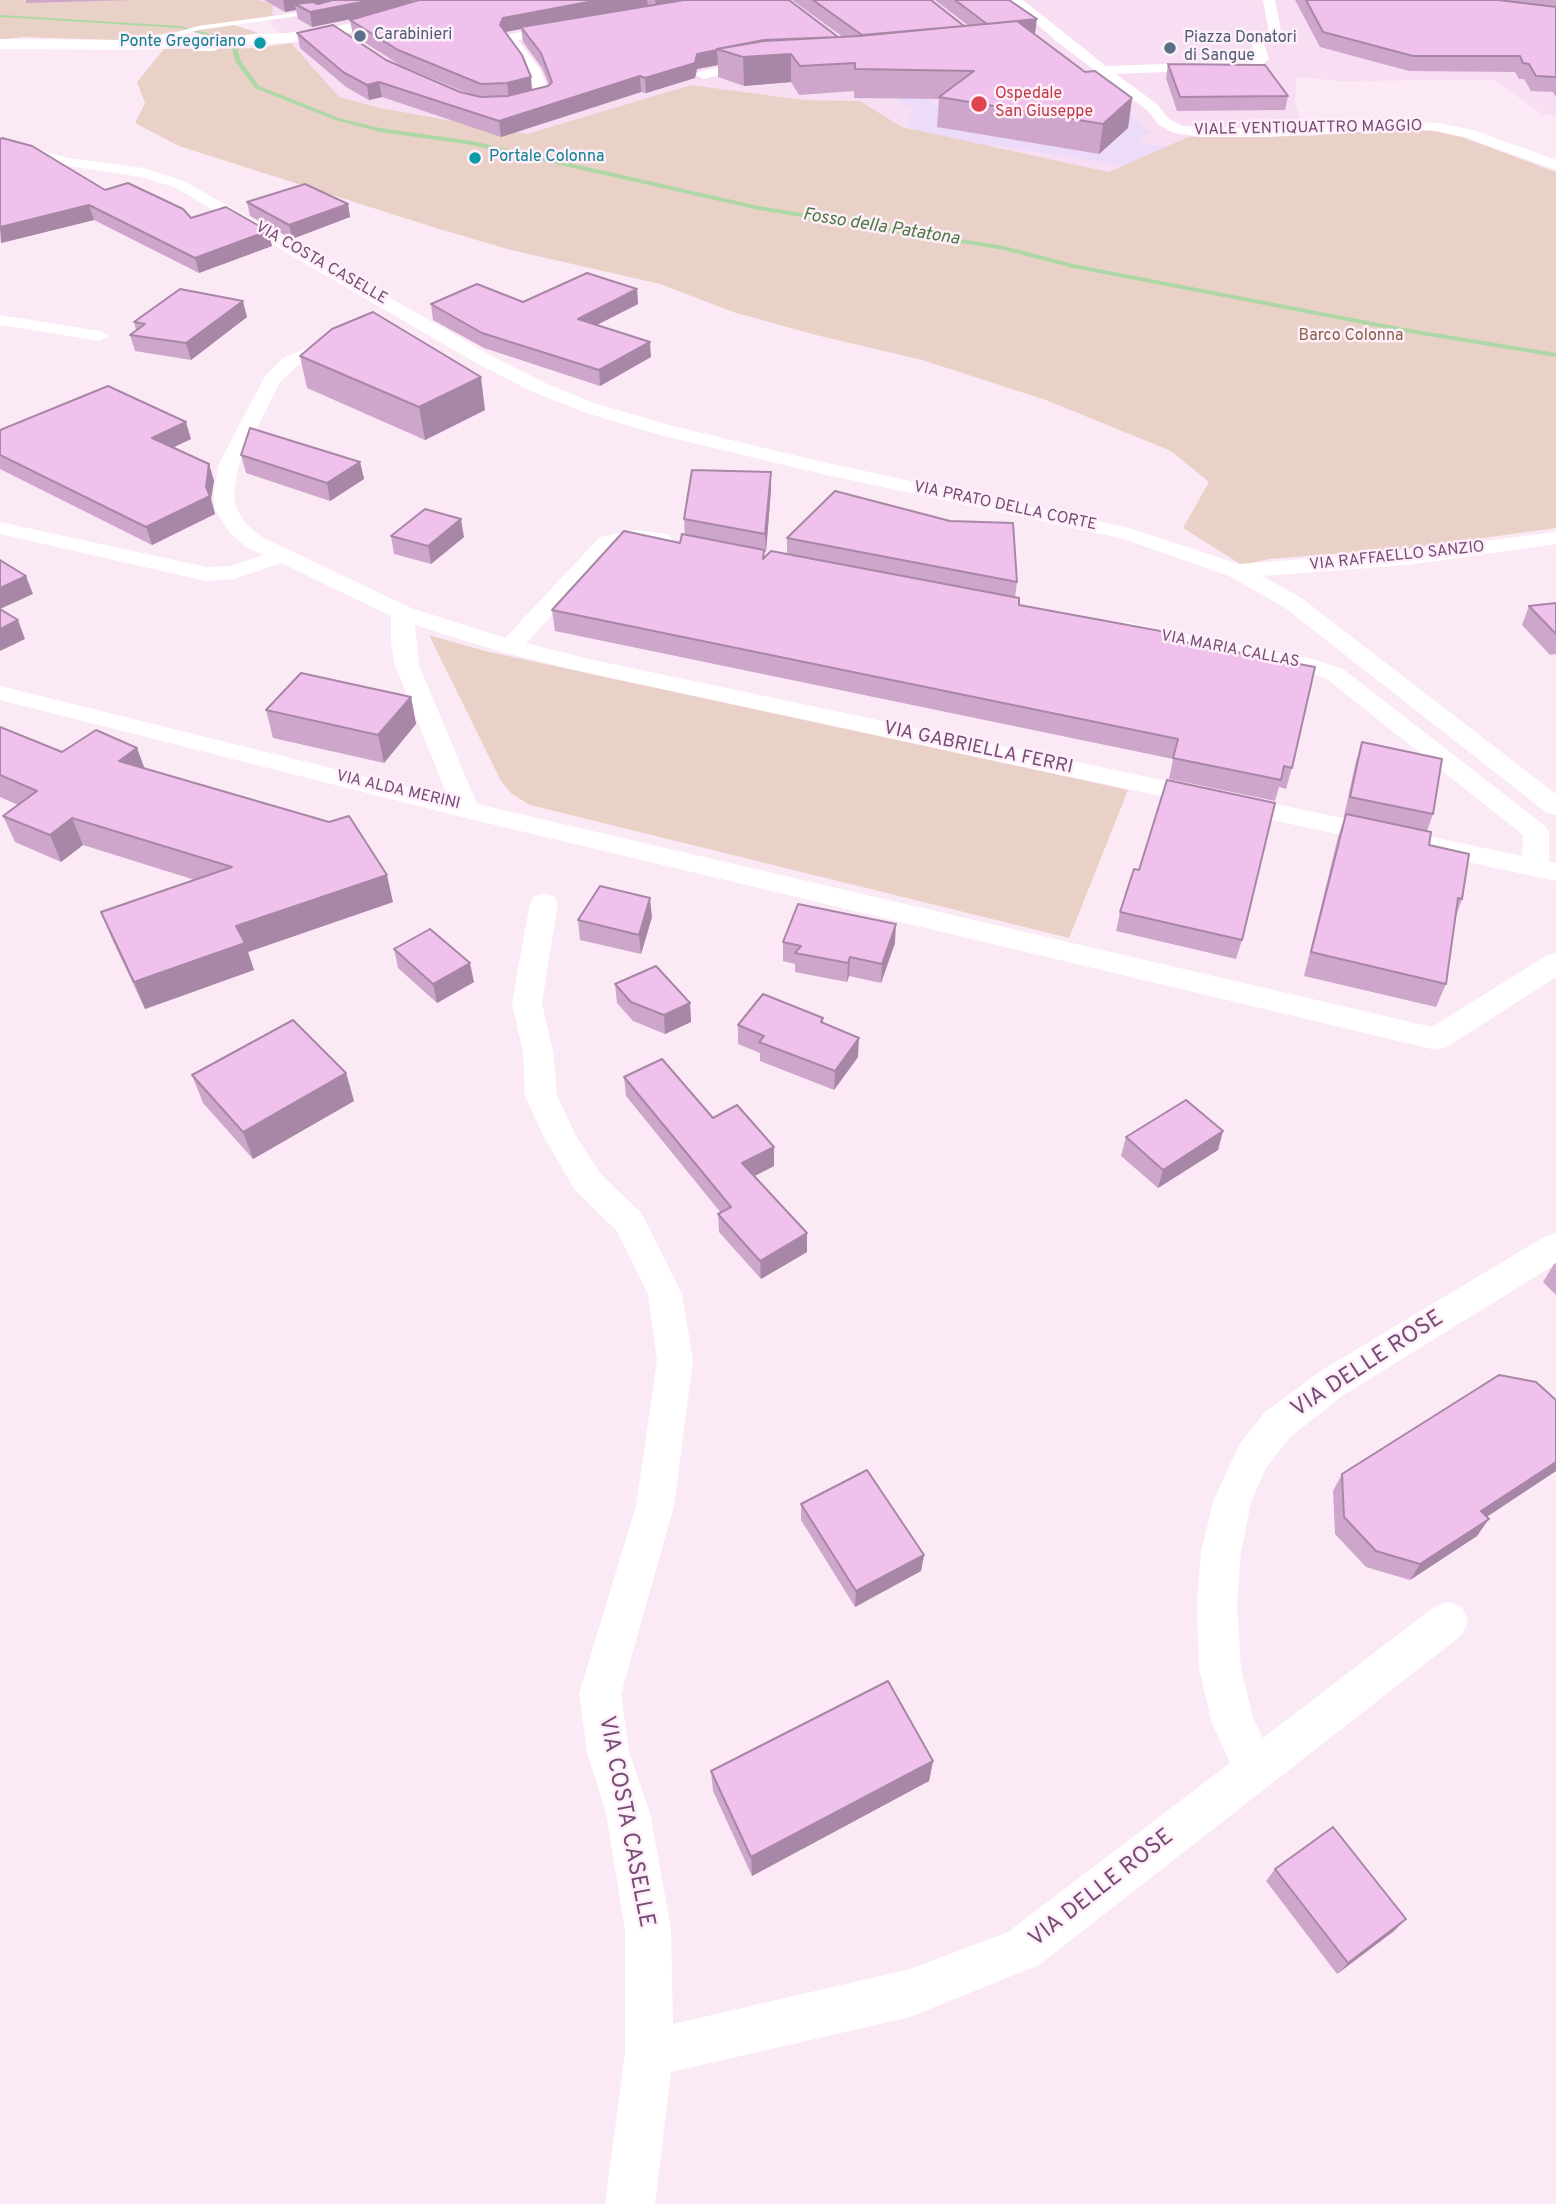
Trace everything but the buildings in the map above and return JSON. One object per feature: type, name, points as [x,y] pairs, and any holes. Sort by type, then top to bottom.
[{"type":"main road","points":[[0,44],[192,34],[246,42],[334,32],[402,14],[427,0]]},
{"type":"street","name":"VIALE VENTIQUATTRO MAGGIO","points":[[1016,0],[1054,39],[1102,70],[1152,107],[1164,122],[1179,130],[1202,133],[1267,133],[1400,124],[1437,127],[1468,133],[1556,165]]},
{"type":"street","points":[[1102,70],[1254,65],[1262,59],[1257,41],[1276,34],[1269,0]]},
{"type":"street","points":[[496,106],[544,96],[533,69],[510,38],[573,27]]},
{"type":"street","points":[[334,32],[354,45]]},
{"type":"street","points":[[192,34],[195,47],[214,47]]},
{"type":"street","points":[[703,75],[742,65],[775,61]]},
{"type":"street","name":"VIA COSTA CASELLE","points":[[0,143],[68,162],[143,173],[179,184],[402,312]]},
{"type":"street","points":[[380,322],[402,312]]},
{"type":"street","name":"VIA PRATO DELLA CORTE","points":[[402,312],[528,383],[611,415],[818,467],[1129,534],[1189,552],[1237,571],[1292,602],[1556,807]]},
{"type":"street","points":[[0,320],[100,336]]},
{"type":"street","points":[[357,332],[302,356],[276,373],[229,464],[224,490],[227,512],[238,528],[254,542],[404,613]]},
{"type":"street","points":[[0,527],[206,574],[234,572],[281,556]]},
{"type":"street","points":[[509,647],[608,542],[635,536],[677,543]]},
{"type":"street","name":"VIA RAFFAELLO SANZIO","points":[[1237,571],[1408,558],[1556,538]]},
{"type":"street","name":"VIA GABRIELLA FERRI","points":[[404,613],[509,647],[588,666],[1546,870]]},
{"type":"street","name":"VIA ALDA MERINI","points":[[404,613],[407,665],[466,810]]},
{"type":"street","name":"VIA MARIA CALLAS","points":[[1102,625],[1312,666],[1335,674],[1536,832],[1546,870]]},
{"type":"street","name":"VIA ALDA MERINI","points":[[0,693],[466,810]]},
{"type":"street","points":[[466,810],[1436,1039],[1556,963]]},
{"type":"street","name":"VIA COSTA CASELLE","points":[[544,903],[527,1003],[538,1052],[541,1096],[561,1139],[587,1181],[629,1222],[665,1294],[675,1360],[655,1506],[600,1694],[608,1752],[628,1813],[648,1928],[649,2053],[630,2204]]},
{"type":"street","name":"VIA DELLE ROSE","points":[[1256,1770],[1233,1723],[1220,1668],[1217,1604],[1221,1552],[1232,1502],[1252,1457],[1278,1425],[1332,1383],[1556,1247]]},
{"type":"street","name":"VIA DELLE ROSE","points":[[649,2053],[910,1993],[1023,1950],[1448,1621]]},
{"type":"lane","points":[[139,39],[192,34],[325,10]]},
{"type":"shaded area","points":[[258,0],[1556,0],[1556,116],[1542,114],[1494,80],[1341,81],[1297,77],[1295,104],[1308,136],[1188,137],[1109,172],[902,127],[860,101],[804,100],[691,85],[527,134],[380,108],[338,97],[271,24],[273,4]]},
{"type":"shaded area","name":"Ospedale San Giuseppe","points":[[851,61],[1081,79],[1153,133],[1143,134],[1137,141],[1184,151],[1141,165],[1120,165],[1000,146],[959,143],[923,135],[912,128],[907,121],[914,109],[880,89]],"holes":[[[923,94],[1007,98],[935,105]]]},
{"type":"green space","points":[[0,0],[258,0],[273,4],[272,18],[228,23],[258,33],[222,40],[188,30],[140,37],[138,41],[24,37],[0,39]]},
{"type":"green space","name":"Barco Colonna","points":[[291,43],[339,97],[380,108],[527,134],[691,85],[804,100],[860,101],[902,127],[1109,172],[1188,137],[1308,136],[1397,129],[1430,130],[1462,137],[1556,172],[1556,528],[1411,548],[1269,559],[1242,565],[1183,528],[1209,482],[1171,451],[1046,400],[922,360],[733,312],[660,284],[511,250],[439,229],[179,146],[135,123],[145,103],[137,82],[164,49],[257,48]]},
{"type":"green space","points":[[429,635],[485,651],[1128,790],[1069,938],[530,805],[512,794],[501,781]]},
{"type":"waterway","name":"Fosso della Patatona","points":[[0,16],[180,27],[227,39]]},
{"type":"waterway","name":"Fosso della Patatona","points":[[234,48],[238,61],[257,87],[337,119],[380,130],[472,143],[759,208],[1004,248],[1073,266],[1404,330],[1556,355]]},
{"type":"place","name":"Carabinieri","points":[[360,36]]},
{"type":"place","name":"Ponte Gregoriano","points":[[260,43]]},
{"type":"place","name":"Piazza Donatori di Sangue","points":[[1170,48]]},
{"type":"place","name":"Ospedale San Giuseppe","points":[[979,104]]},
{"type":"place","name":"Portale Colonna","points":[[475,158]]}]
